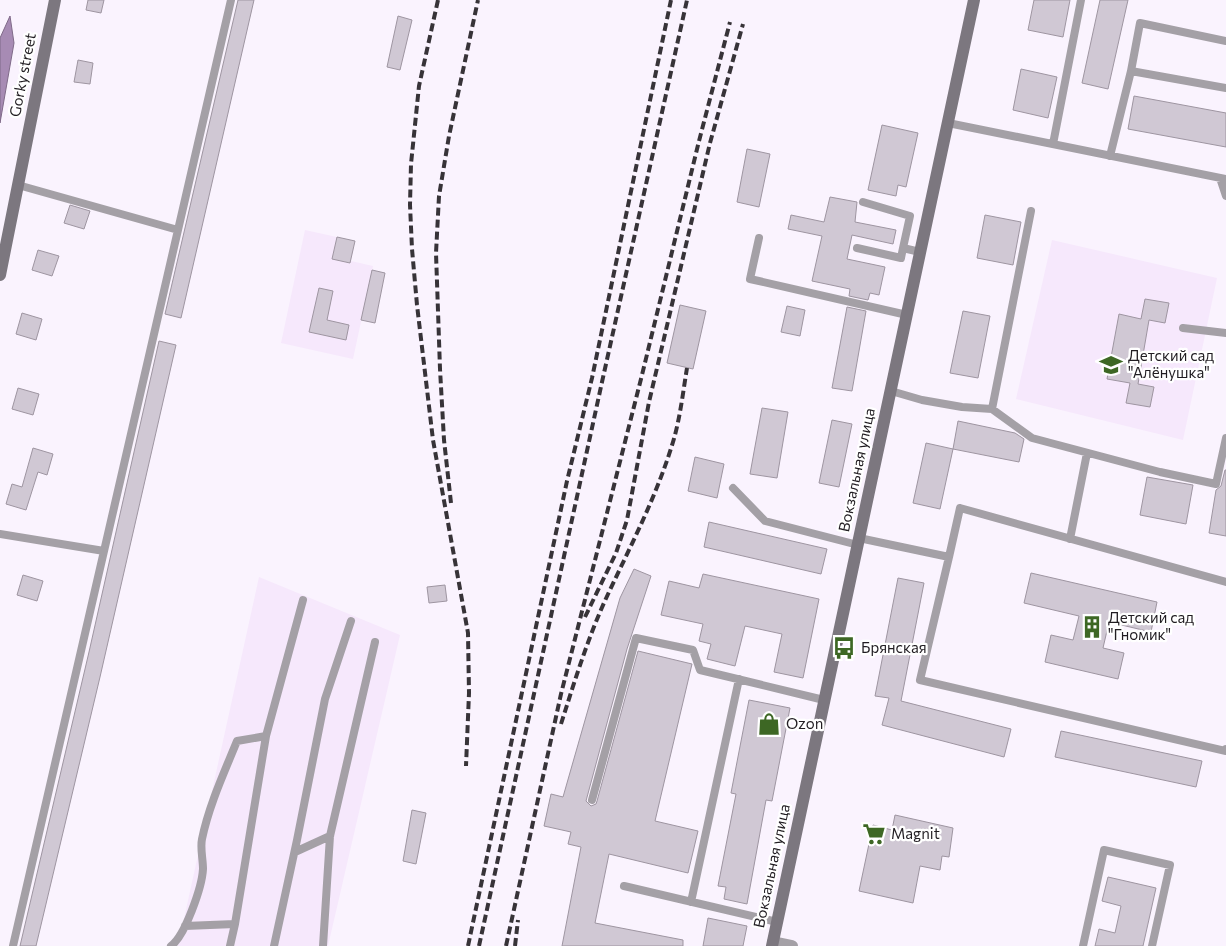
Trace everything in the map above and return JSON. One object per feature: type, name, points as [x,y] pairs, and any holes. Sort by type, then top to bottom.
[{"type":"main road","name":"Gorky street","points":[[0,275],[55,0]]},
{"type":"main road","name":"Вокзальная улица","points":[[772,944],[974,0]]},
{"type":"street","points":[[772,944],[792,946]]},
{"type":"lane","points":[[13,946],[231,0]]},
{"type":"lane","points":[[1054,144],[1081,0]]},
{"type":"lane","points":[[1110,156],[1131,71],[1140,23],[1226,42]]},
{"type":"lane","points":[[1131,71],[1226,88]]},
{"type":"lane","points":[[948,123],[1223,178],[1226,196]]},
{"type":"lane","points":[[18,185],[178,230]]},
{"type":"lane","points":[[857,248],[901,258],[910,216],[863,202]]},
{"type":"lane","points":[[992,409],[1031,211]]},
{"type":"lane","points":[[759,238],[750,279],[907,315]]},
{"type":"lane","points":[[903,248],[920,252]]},
{"type":"lane","points":[[1183,328],[1226,333]]},
{"type":"lane","points":[[890,391],[930,402],[992,409],[1032,438],[1160,472],[1216,484],[1226,438]]},
{"type":"lane","points":[[1070,539],[1087,453]]},
{"type":"lane","points":[[733,488],[765,521],[858,542],[950,557]]},
{"type":"lane","points":[[1226,582],[960,508],[920,680],[1226,751]]},
{"type":"lane","points":[[0,534],[104,551]]},
{"type":"lane","points":[[230,946],[266,736],[303,600]]},
{"type":"lane","points":[[274,946],[295,852],[325,699],[351,621]]},
{"type":"lane","points":[[592,800],[636,638],[693,650],[700,670],[824,700]]},
{"type":"lane","points":[[324,946],[330,836],[375,642]]},
{"type":"lane","points":[[692,902],[739,679]]},
{"type":"lane","points":[[171,946],[176,943],[190,919],[203,872],[201,840],[237,741],[266,736]]},
{"type":"lane","points":[[295,852],[330,836]]},
{"type":"lane","points":[[1083,946],[1104,850],[1170,865],[1152,946]]},
{"type":"lane","points":[[624,886],[777,922]]},
{"type":"lane","points":[[185,926],[235,924]]},
{"type":"shaded area","points":[[10,16],[14,43],[0,123],[0,38]]},
{"type":"shaded area","points":[[305,230],[355,241],[351,261],[373,266],[353,359],[281,343]]},
{"type":"shaded area","name":"Детский сад \"Алёнушка\"","points":[[1052,240],[1217,278],[1183,440],[1016,399]]},
{"type":"shaded area","points":[[259,577],[400,635],[328,946],[178,946]]},
{"type":"building","points":[[88,0],[104,0],[101,13],[86,10]]},
{"type":"building","points":[[238,0],[254,0],[181,318],[165,314]]},
{"type":"building","points":[[1034,0],[1070,0],[1063,37],[1028,30]]},
{"type":"building","points":[[1100,0],[1128,0],[1108,89],[1082,83]]},
{"type":"building","points":[[398,16],[412,20],[400,70],[387,67]]},
{"type":"building","points":[[78,60],[93,63],[90,84],[74,82]]},
{"type":"building","points":[[1021,69],[1057,77],[1048,118],[1013,110]]},
{"type":"building","points":[[1134,96],[1226,113],[1226,147],[1128,129]]},
{"type":"building","points":[[882,125],[918,133],[906,187],[898,185],[896,196],[868,190]]},
{"type":"building","points":[[747,149],[770,154],[759,207],[737,202]]},
{"type":"building","points":[[830,197],[857,202],[855,222],[896,230],[893,244],[852,235],[847,259],[885,267],[879,295],[870,293],[868,300],[849,296],[850,289],[812,281],[822,236],[788,229],[791,215],[824,222]]},
{"type":"building","points":[[70,205],[90,211],[84,229],[64,223]]},
{"type":"building","points":[[985,215],[1021,222],[1013,265],[977,258]]},
{"type":"building","points":[[337,237],[355,241],[350,263],[332,259]]},
{"type":"building","points":[[38,250],[59,256],[52,276],[32,270]]},
{"type":"building","points":[[372,270],[385,273],[375,323],[361,320]]},
{"type":"building","points":[[319,288],[333,291],[327,320],[349,325],[346,340],[309,332]]},
{"type":"building","points":[[1145,299],[1169,303],[1165,323],[1149,320],[1138,384],[1154,387],[1150,407],[1126,403],[1130,383],[1107,379],[1119,314],[1141,319]]},
{"type":"building","points":[[680,305],[706,311],[693,369],[667,363]]},
{"type":"building","points":[[787,306],[805,310],[800,336],[781,332]]},
{"type":"building","points":[[847,307],[866,311],[852,391],[832,388]]},
{"type":"building","points":[[963,311],[990,316],[978,378],[950,373]]},
{"type":"building","points":[[22,313],[42,319],[36,340],[16,334]]},
{"type":"building","points":[[159,341],[176,345],[100,677],[36,946],[20,946],[89,652]]},
{"type":"building","points":[[18,388],[39,394],[33,415],[12,409]]},
{"type":"building","points":[[762,408],[788,412],[777,478],[750,474]]},
{"type":"building","points":[[832,420],[852,424],[839,487],[819,483]]},
{"type":"building","points":[[958,421],[1015,433],[1024,439],[1019,462],[953,449]]},
{"type":"building","points":[[926,443],[953,449],[940,509],[913,503]]},
{"type":"building","points":[[33,448],[53,454],[47,475],[38,472],[26,510],[6,504],[12,484],[22,487]]},
{"type":"building","points":[[695,457],[724,464],[717,498],[688,491]]},
{"type":"building","points":[[1225,470],[1226,536],[1209,533],[1216,490],[1221,486]]},
{"type":"building","points":[[1147,477],[1193,485],[1186,524],[1140,515]]},
{"type":"building","points":[[709,522],[827,549],[821,574],[704,547]]},
{"type":"building","points":[[634,569],[651,576],[627,649],[586,801],[591,806],[596,804],[638,651],[692,664],[655,821],[698,831],[688,873],[609,854],[595,923],[683,940],[683,946],[562,946],[581,847],[568,844],[571,832],[544,826],[551,794],[563,797],[620,598]]},
{"type":"building","name":"Детский сад \"Гномик\"","points":[[1031,573],[1157,602],[1151,632],[1109,622],[1103,648],[1124,653],[1118,679],[1045,662],[1051,635],[1073,640],[1079,616],[1024,603]]},
{"type":"building","points":[[703,574],[819,599],[803,678],[774,672],[782,634],[745,626],[735,666],[707,659],[711,644],[699,641],[703,624],[661,615],[669,581],[699,588]]},
{"type":"building","points":[[23,575],[43,581],[37,601],[17,595]]},
{"type":"building","points":[[898,578],[924,583],[901,701],[1011,729],[1004,757],[882,725],[889,698],[875,696]]},
{"type":"building","points":[[445,585],[447,601],[429,603],[427,587]]},
{"type":"building","points":[[749,700],[790,708],[772,801],[766,800],[747,904],[724,899],[726,887],[718,886],[736,794],[731,793]]},
{"type":"building","points":[[1061,731],[1202,761],[1196,787],[1055,757]]},
{"type":"building","points":[[412,810],[426,813],[416,864],[403,861]]},
{"type":"building","points":[[895,815],[953,828],[949,857],[942,856],[940,870],[920,866],[913,903],[859,891],[873,825],[892,830]]},
{"type":"building","points":[[1108,877],[1156,888],[1143,946],[1095,946],[1099,929],[1115,933],[1121,906],[1102,901]]},
{"type":"building","points":[[708,918],[747,926],[743,946],[703,946]]},
{"type":"railway","points":[[438,0],[419,86],[411,164],[410,205],[417,305],[433,440],[468,633],[469,693],[466,766]]},
{"type":"railway","points":[[451,503],[444,440],[440,369],[436,253],[439,196],[449,136],[478,0]]},
{"type":"railway","points":[[468,946],[567,481],[592,378],[671,0]]},
{"type":"railway","points":[[479,946],[687,0]]},
{"type":"railway","points":[[506,946],[561,694],[730,22]]},
{"type":"railway","points":[[585,617],[616,553],[627,520],[649,402],[710,143],[743,24]]},
{"type":"railway","points":[[561,724],[595,624],[644,518],[667,462],[678,424],[687,368]]},
{"type":"railway","points":[[515,946],[518,920]]},
{"type":"place","name":"Детский сад \"Алёнушка\"","points":[[1111,365]]},
{"type":"place","name":"Детский сад \"Гномик\"","points":[[1092,627]]},
{"type":"place","name":"Брянская","points":[[844,648]]},
{"type":"place","name":"Ozon","points":[[769,724]]},
{"type":"place","name":"Magnit","points":[[874,834]]}]
